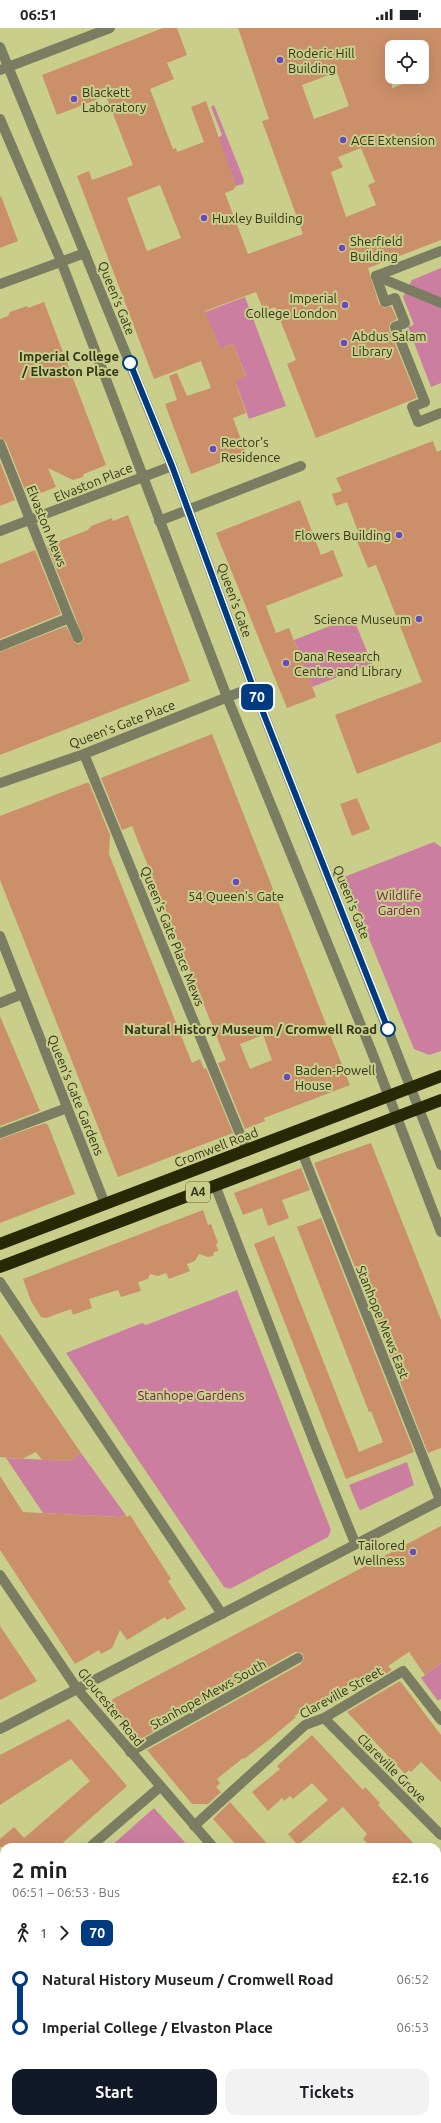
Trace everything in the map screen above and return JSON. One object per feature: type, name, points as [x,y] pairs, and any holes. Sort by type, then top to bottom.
[{"type":"highway","name":"Cromwell Road","points":[[0,1244],[441,1076]]},
{"type":"highway","name":"A4","points":[[0,1267],[441,1100]]},
{"type":"street","points":[[4,69],[110,28]]},
{"type":"street","name":"Queen's Gate","points":[[0,47],[4,69],[85,253],[172,466],[253,687],[412,1087],[441,1165]]},
{"type":"street","points":[[0,119],[60,261],[227,698],[389,1096],[441,1232]]},
{"type":"street","points":[[376,276],[441,251]]},
{"type":"street","points":[[0,284],[85,253]]},
{"type":"street","points":[[376,276],[441,302]]},
{"type":"street","points":[[376,276],[387,303],[395,298],[405,323],[396,325],[425,402],[412,407],[418,422],[441,413]]},
{"type":"street","name":"Elvaston Mews","points":[[0,444],[78,638]]},
{"type":"street","name":"Elvaston Place","points":[[0,531],[30,521],[172,466]]},
{"type":"street","points":[[159,521],[301,466]]},
{"type":"street","points":[[0,646],[69,618]]},
{"type":"street","name":"Queen's Gate Place","points":[[0,783],[84,754],[253,687]]},
{"type":"street","name":"Queen's Gate Place Mews","points":[[84,754],[247,1151]]},
{"type":"street","name":"Queen's Gate Gardens","points":[[0,936],[106,1204]]},
{"type":"street","points":[[0,1003],[22,994]]},
{"type":"street","points":[[0,1133],[67,1108]]},
{"type":"street","name":"Stanhope Mews East","points":[[302,1152],[441,1500]]},
{"type":"street","points":[[215,1185],[314,1442],[355,1543]]},
{"type":"street","points":[[0,1282],[222,1614]]},
{"type":"street","points":[[0,1729],[78,1690],[355,1543],[441,1500]]},
{"type":"street","name":"Gloucester Road","points":[[0,1575],[78,1690],[209,1843]]},
{"type":"street","name":"Stanhope Mews South","points":[[130,1752],[298,1658]]},
{"type":"street","name":"Clareville Street","points":[[194,1826],[306,1726],[324,1718],[403,1671],[441,1720]]},
{"type":"street","name":"Clareville Grove","points":[[324,1718],[441,1836]]},
{"type":"street","points":[[95,1843],[160,1787]]},
{"type":"green space","points":[[214,105],[244,180],[243,184],[236,186],[218,138],[222,135],[211,107]]},
{"type":"green space","points":[[441,268],[441,383],[431,387],[408,327],[414,325],[403,297],[412,280]]},
{"type":"green space","points":[[245,297],[286,406],[249,419],[235,381],[246,376],[233,344],[220,349],[205,312]]},
{"type":"green space","points":[[353,617],[372,664],[312,687],[294,640]]},
{"type":"green space","name":"Wildlife Garden","points":[[434,842],[441,847],[441,1051],[429,1055],[414,1049],[344,877]]},
{"type":"green space","name":"Stanhope Gardens","points":[[237,1290],[331,1530],[328,1537],[230,1589],[224,1587],[66,1353],[142,1323],[146,1325]]},
{"type":"green space","points":[[81,1453],[125,1514],[120,1517],[43,1513],[6,1458],[70,1461]]},
{"type":"green space","points":[[407,1462],[414,1485],[361,1510],[359,1509],[349,1485]]},
{"type":"green space","points":[[441,1663],[441,1699],[438,1701],[421,1678]]},
{"type":"green space","points":[[154,1808],[185,1843],[115,1843]]},
{"type":"building","points":[[163,28],[177,28],[187,55],[167,63],[174,79],[150,89],[173,149],[176,148],[177,152],[204,142],[191,107],[206,101],[236,186],[233,190],[225,193],[248,254],[303,234],[262,121],[269,119],[238,28],[441,28],[441,240],[368,268],[379,304],[384,308],[391,306],[397,319],[390,323],[389,329],[417,398],[316,438],[287,364],[296,360],[275,307],[264,311],[256,292],[205,311],[220,349],[233,344],[246,377],[235,381],[246,413],[233,418],[246,453],[191,474],[165,404],[177,400],[169,376],[177,373],[187,396],[211,388],[201,361],[154,379],[77,176],[89,171],[92,180],[133,165],[106,96],[57,115],[42,75]],"holes":[[[337,72],[349,106],[314,119],[302,85]],[[361,148],[375,182],[368,185],[376,205],[346,217],[331,172],[343,167],[338,157]],[[160,185],[181,238],[147,251],[127,198]]]},
{"type":"building","points":[[1,196],[18,241],[0,248],[0,197]]},
{"type":"building","points":[[44,302],[106,465],[84,474],[83,477],[73,480],[48,468],[56,487],[31,497],[30,494],[27,495],[6,442],[0,438],[0,319],[8,316],[10,312],[27,306],[28,308]]},
{"type":"building","points":[[433,441],[437,452],[441,450],[441,742],[357,774],[335,715],[422,682],[376,565],[368,568],[355,536],[359,534],[347,502],[336,506],[332,494],[342,491],[336,478]]},
{"type":"building","points":[[0,462],[15,500],[0,506]]},
{"type":"building","points":[[300,500],[321,555],[333,550],[343,576],[266,606],[276,633],[289,628],[316,697],[287,708],[216,533]]},
{"type":"building","points":[[128,515],[190,681],[0,755],[0,652],[66,626],[75,643],[80,644],[84,639],[47,546],[88,530],[91,526],[112,518],[113,521]]},
{"type":"building","points":[[35,550],[61,614],[0,639],[0,564]]},
{"type":"building","points":[[212,734],[350,1085],[264,1118],[265,1121],[245,1129],[218,1063],[226,1060],[132,826],[122,830],[101,778]],"holes":[[[263,1035],[272,1060],[250,1069],[240,1044]]]},
{"type":"building","points":[[89,783],[110,835],[109,854],[192,1063],[200,1059],[204,1069],[206,1068],[233,1133],[118,1177],[0,880],[0,816]]},
{"type":"building","points":[[357,798],[370,829],[352,836],[340,804]]},
{"type":"building","points":[[0,1016],[40,1111],[0,1126]]},
{"type":"building","points":[[45,1123],[48,1125],[75,1194],[0,1223],[0,1139]]},
{"type":"building","points":[[371,1143],[441,1320],[441,1448],[428,1453],[314,1163]]},
{"type":"building","points":[[301,1168],[310,1190],[282,1200],[289,1218],[268,1226],[262,1208],[243,1215],[234,1193]]},
{"type":"building","points":[[203,1210],[208,1225],[211,1224],[218,1243],[216,1244],[218,1251],[214,1252],[213,1256],[208,1257],[199,1254],[195,1261],[187,1264],[190,1271],[169,1279],[166,1273],[158,1276],[150,1274],[148,1279],[138,1282],[141,1291],[121,1297],[118,1290],[89,1299],[92,1308],[73,1315],[71,1309],[46,1318],[41,1317],[31,1301],[23,1279]]},
{"type":"building","points":[[321,1218],[414,1452],[346,1479],[254,1244],[274,1236],[359,1452],[383,1442],[371,1411],[369,1412],[297,1227]]},
{"type":"building","points":[[0,1334],[81,1453],[70,1461],[42,1460],[36,1452],[22,1459],[0,1457]]},
{"type":"building","points":[[0,1476],[23,1512],[120,1517],[125,1514],[127,1517],[130,1515],[171,1579],[168,1581],[186,1609],[167,1620],[165,1617],[127,1640],[120,1630],[112,1648],[101,1654],[99,1650],[75,1664],[0,1550]]},
{"type":"building","points":[[441,1526],[441,1663],[425,1675],[409,1652],[388,1666],[392,1670],[362,1688],[378,1673],[376,1670],[294,1716],[296,1717],[270,1739],[217,1779],[220,1783],[216,1787],[221,1792],[208,1804],[192,1804],[147,1750],[301,1664],[304,1658],[302,1653],[295,1652],[139,1740],[110,1706],[113,1699]]},
{"type":"building","points":[[0,1626],[37,1681],[0,1700]]},
{"type":"building","points":[[400,1681],[441,1735],[441,1782],[421,1762],[411,1772],[409,1770],[405,1774],[347,1712]]},
{"type":"building","points":[[69,1719],[127,1786],[63,1843],[0,1843],[0,1839],[14,1827],[24,1838],[90,1781],[71,1759],[0,1805],[0,1755]]},
{"type":"building","points":[[312,1735],[363,1790],[365,1787],[380,1803],[378,1805],[413,1843],[367,1843],[363,1839],[367,1834],[343,1807],[300,1843],[296,1843],[288,1834],[328,1800],[312,1783],[293,1799],[290,1796],[284,1801],[282,1798],[268,1811],[252,1792],[280,1769],[277,1766]]},
{"type":"building","points":[[230,1802],[266,1843],[234,1843],[213,1819]]},
{"type":"bus line","name":"70","points":[[130,363],[172,466],[253,687],[388,1029]]},
{"type":"place","name":"Roderic Hill Building","points":[[280,60]]},
{"type":"place","name":"Blackett Laboratory","points":[[74,99]]},
{"type":"place","name":"ACE Extension","points":[[343,140]]},
{"type":"place","name":"Huxley Building","points":[[204,218]]},
{"type":"place","name":"Sherfield Building","points":[[342,248]]},
{"type":"place","name":"Imperial College London","points":[[345,305]]},
{"type":"place","name":"Abdus Salam Library","points":[[344,343]]},
{"type":"place","name":"Imperial College / Elvaston Place","points":[[130,363]]},
{"type":"place","name":"Rector's Residence","points":[[213,449]]},
{"type":"place","name":"Flowers Building","points":[[399,535]]},
{"type":"place","name":"Science Museum","points":[[419,619]]},
{"type":"place","name":"Dana Research Centre and Library","points":[[286,663]]},
{"type":"place","name":"54 Queen's Gate","points":[[236,882]]},
{"type":"place","name":"Natural History Museum / Cromwell Road","points":[[388,1029]]},
{"type":"place","name":"Baden-Powell House","points":[[287,1077]]},
{"type":"place","name":"Tailored Wellness","points":[[413,1552]]}]
